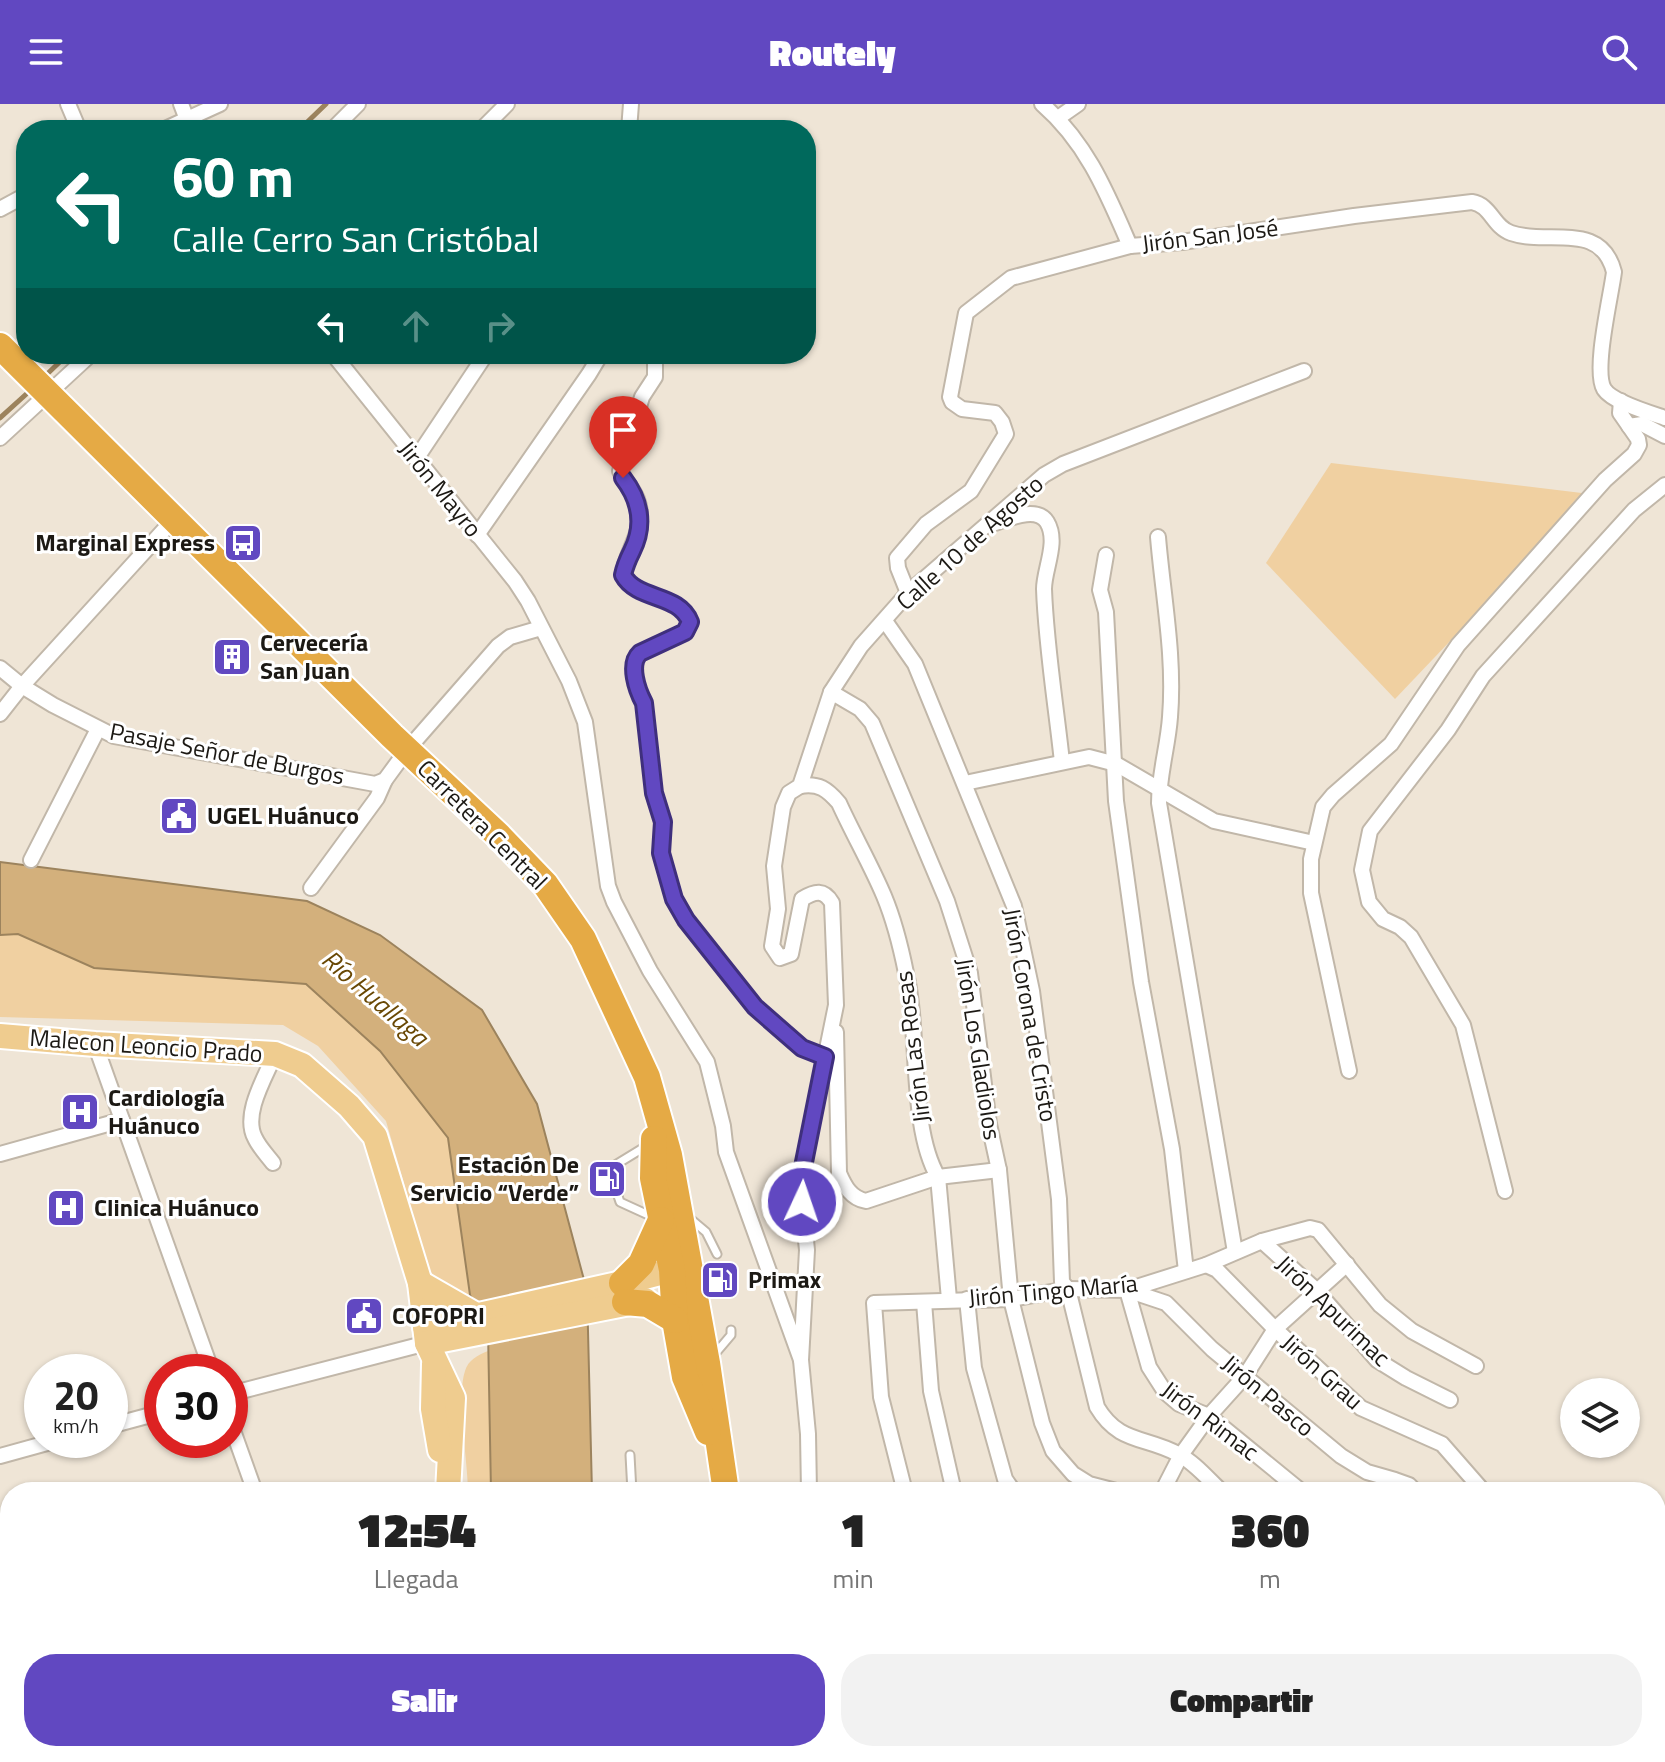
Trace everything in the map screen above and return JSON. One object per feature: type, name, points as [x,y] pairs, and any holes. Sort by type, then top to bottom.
[{"type":"highway","name":"Carretera Central","points":[[0,346],[16,362]]},
{"type":"highway","name":"Carretera Central","points":[[18,364],[545,884],[583,939],[654,1099],[669,1155],[670,1214]]},
{"type":"highway","points":[[654,1099],[653,1178],[670,1214],[685,1377],[725,1482]]},
{"type":"highway","points":[[670,1214],[641,1264],[616,1294],[648,1304],[679,1292]]},
{"type":"highway","points":[[679,1292],[707,1363],[725,1482]]},
{"type":"main road","name":"Malecon Leoncio Prado","points":[[0,1036],[275,1054],[302,1065],[349,1106],[375,1136],[420,1283],[429,1342],[453,1398],[448,1482]]},
{"type":"main road","points":[[420,1283],[478,1320]]},
{"type":"main road","points":[[429,1342],[478,1320],[616,1294],[679,1292]]},
{"type":"street","points":[[196,120],[220,104]]},
{"type":"street","points":[[342,120],[358,104]]},
{"type":"street","points":[[491,120],[507,104]]},
{"type":"street","points":[[1042,104],[1058,118],[1098,173],[1130,246]]},
{"type":"street","points":[[1058,118],[1078,104]]},
{"type":"street","name":"Jirón San José","points":[[908,593],[897,563],[901,552],[926,524],[971,491],[1006,434],[995,413],[962,409],[950,397],[966,313],[1011,278],[1130,246],[1182,242],[1472,202],[1481,204],[1503,230],[1513,234],[1594,242],[1611,258],[1614,272],[1599,368],[1603,388],[1611,397],[1621,401]]},
{"type":"street","points":[[0,438],[80,364]]},
{"type":"street","name":"Jirón Mayro","points":[[341,364],[528,601],[569,681],[585,722],[608,886],[650,971],[707,1062],[723,1126],[726,1152],[801,1360]]},
{"type":"street","points":[[416,459],[479,364]]},
{"type":"street","points":[[477,535],[595,364]]},
{"type":"street","points":[[655,364],[655,377],[642,397],[620,471],[639,504],[639,530],[623,575],[634,587],[678,607],[690,622],[685,632],[640,653],[634,658],[633,665],[644,703],[654,793],[663,822],[660,840],[666,874],[674,899],[686,920],[755,1007],[802,1048],[825,1057]]},
{"type":"street","name":"Calle 10 de Agosto","points":[[801,1360],[807,1250],[802,1172],[836,1005],[832,903],[828,896],[813,892],[802,899],[791,954],[780,958],[772,946],[778,909],[774,866],[783,807],[789,793],[800,786],[831,692],[861,646],[908,593],[1044,475],[1063,464],[1304,371]]},
{"type":"street","points":[[1349,1071],[1311,893],[1310,870],[1323,807],[1391,744],[1458,645],[1605,480],[1634,454],[1639,445],[1620,413],[1621,401],[1665,418]]},
{"type":"street","points":[[1629,426],[1642,424],[1665,436]]},
{"type":"street","points":[[1505,1191],[1463,1025],[1411,937],[1400,927],[1383,919],[1369,902],[1362,870],[1370,831],[1448,730],[1483,676],[1634,510],[1665,485]]},
{"type":"street","points":[[988,525],[1010,518],[1038,515],[1046,520],[1050,530],[1051,546],[1044,586],[1062,762]]},
{"type":"street","points":[[0,714],[174,519]]},
{"type":"street","points":[[1158,537],[1169,620],[1171,678],[1170,718],[1159,803],[1235,1252]]},
{"type":"street","points":[[1106,555],[1100,590],[1106,612],[1116,801],[1141,982],[1172,1149],[1186,1271]]},
{"type":"street","name":"Jirón Corona de Cristo","points":[[885,621],[915,664],[1014,906],[1032,991],[1059,1199],[1062,1282],[1068,1289],[1097,1407],[1106,1422],[1118,1432],[1181,1455]]},
{"type":"street","points":[[311,888],[377,798],[385,780],[407,750],[498,646],[510,637],[541,628]]},
{"type":"street","name":"Pasaje Señor de Burgos","points":[[0,668],[22,686],[114,736],[375,784],[385,780]]},
{"type":"street","name":"Jirón Los Gladiolos","points":[[831,692],[860,709],[872,723],[947,901],[970,973],[989,1124],[999,1170],[1011,1299],[1042,1423],[1053,1451],[1073,1474],[1086,1482]]},
{"type":"street","points":[[31,860],[98,729]]},
{"type":"street","points":[[965,783],[1089,757],[1116,764],[1214,821],[1314,843]]},
{"type":"street","name":"Jirón Las Rosas","points":[[800,786],[813,784],[827,789],[839,803],[885,898],[907,974],[916,1041],[920,1116],[931,1165],[938,1177],[949,1299]]},
{"type":"street","points":[[836,1005],[839,1173],[845,1187],[856,1199],[866,1201],[938,1177],[999,1170]]},
{"type":"street","points":[[95,1044],[206,1354]]},
{"type":"street","points":[[273,1163],[254,1138],[251,1126],[253,1110],[275,1054]]},
{"type":"street","points":[[0,1154],[122,1120]]},
{"type":"street","name":"Jirón Tingo María","points":[[902,1482],[881,1397],[874,1303],[1011,1299],[1068,1289],[1127,1290],[1206,1265],[1262,1241],[1310,1228],[1318,1230],[1347,1264]]},
{"type":"street","name":"Jirón Apurimac","points":[[1262,1241],[1316,1290],[1377,1360],[1450,1400]]},
{"type":"street","points":[[1167,1482],[1181,1455],[1209,1416],[1245,1376],[1275,1329],[1347,1264],[1380,1305],[1400,1322],[1476,1366]]},
{"type":"street","name":"Jirón Grau","points":[[1206,1265],[1217,1270],[1275,1329],[1361,1408],[1429,1441],[1442,1444],[1475,1482]]},
{"type":"street","name":"Jirón Pasco","points":[[1127,1290],[1166,1303],[1212,1349],[1341,1456],[1367,1472],[1401,1482]]},
{"type":"street","name":"Jirón Rimac","points":[[1127,1290],[1149,1367],[1165,1392],[1179,1404],[1209,1416],[1290,1482]]},
{"type":"street","points":[[967,1299],[974,1368],[1007,1482]]},
{"type":"street","points":[[924,1302],[931,1391],[952,1482]]},
{"type":"street","points":[[248,1389],[429,1342]]},
{"type":"street","points":[[801,1360],[809,1482]]},
{"type":"street","points":[[0,1456],[24,1449]]},
{"type":"street","points":[[1181,1455],[1211,1482]]},
{"type":"street","points":[[243,1458],[251,1482]]},
{"type":"lane","points":[[613,1171],[612,1167],[654,1142]]},
{"type":"lane","points":[[617,1193],[620,1202],[670,1214],[706,1232],[717,1254]]},
{"type":"lane","points":[[707,1363],[731,1335],[731,1330]]},
{"type":"lane","points":[[630,1455],[631,1482]]},
{"type":"shaded area","points":[[1331,463],[1590,494],[1395,699],[1266,563]]},
{"type":"shaded area","points":[[18,934],[94,968],[307,984],[380,1051],[448,1138],[470,1295],[447,1288],[429,1270],[386,1121],[318,1046],[283,1025],[0,1017],[0,935]]},
{"type":"shaded area","points":[[488,1351],[491,1482],[467,1482],[463,1382],[468,1364]]},
{"type":"water","name":"Río Huallaga","points":[[0,862],[307,901],[380,935],[482,1010],[537,1104],[587,1291],[592,1482],[491,1482],[488,1330],[470,1295],[448,1138],[380,1051],[306,984],[94,968],[18,934],[0,935]]},
{"type":"waterway","points":[[309,120],[326,104]]},
{"type":"waterway","points":[[43,378],[58,364]]},
{"type":"waterway","points":[[0,418],[33,388]]},
{"type":"place","name":"Marginal Express","points":[[243,543]]},
{"type":"place","name":"Cervecería San Juan","points":[[232,657]]},
{"type":"place","name":"UGEL Huánuco","points":[[179,816]]},
{"type":"place","name":"Cardiología Huánuco","points":[[80,1112]]},
{"type":"place","name":"Estación De Servicio “Verde”","points":[[607,1179]]},
{"type":"place","name":"Clinica Huánuco","points":[[66,1208]]},
{"type":"place","name":"Primax","points":[[720,1280]]},
{"type":"place","name":"COFOPRI","points":[[364,1316]]},
{"type":"route","points":[[623,478],[639,504],[639,530],[623,575],[634,587],[678,607],[690,622],[685,632],[640,653],[634,658],[633,665],[644,703],[654,793],[663,822],[661,853],[674,899],[686,920],[755,1007],[802,1048],[825,1057],[802,1172],[802,1202]]}]
